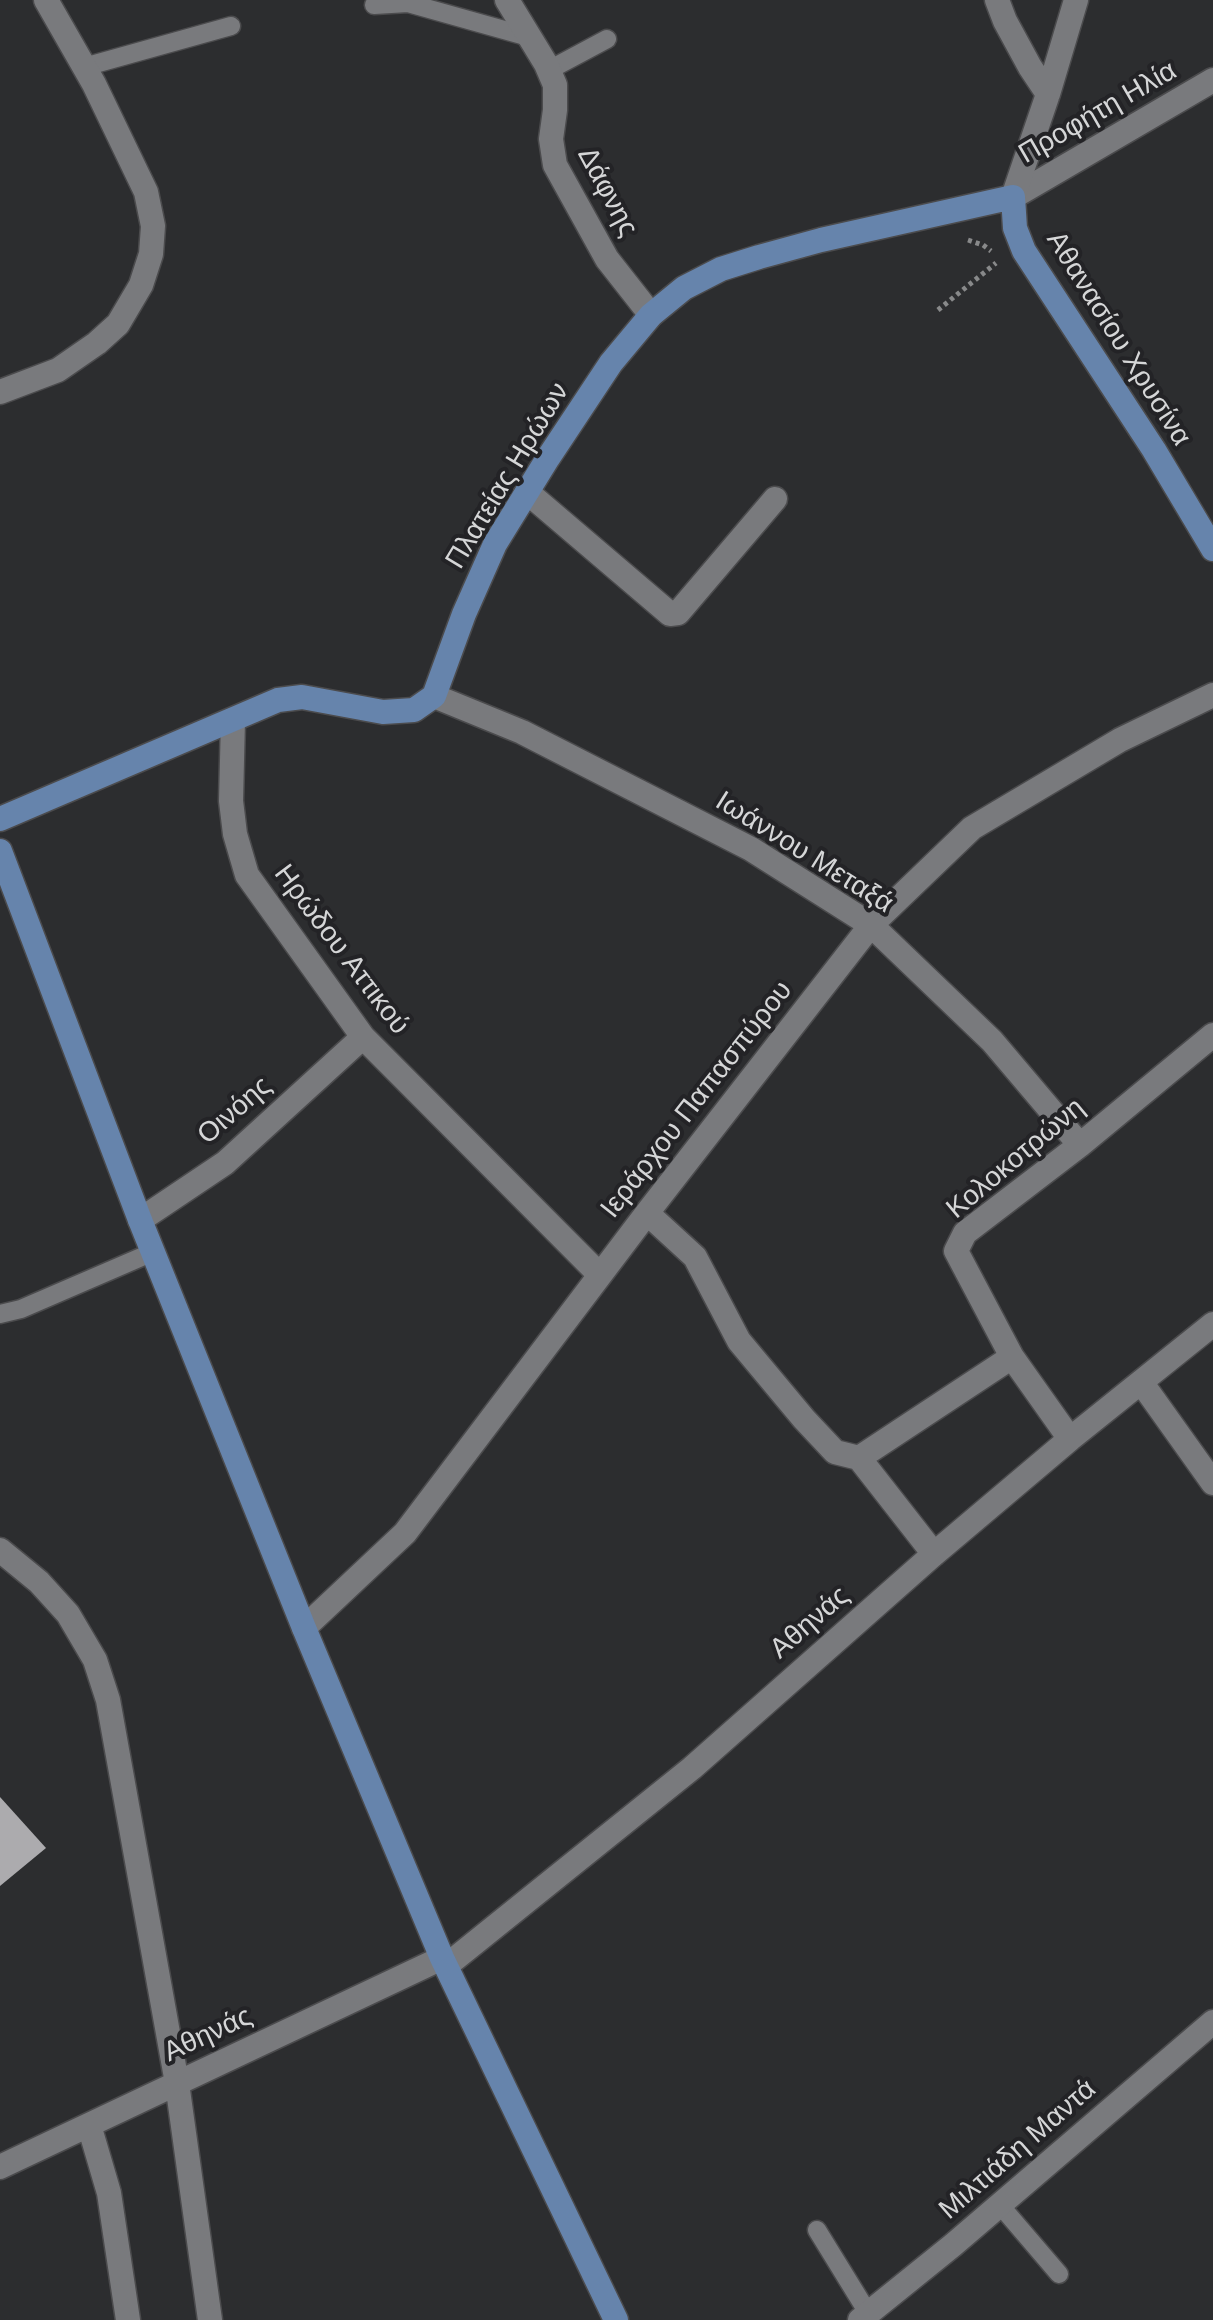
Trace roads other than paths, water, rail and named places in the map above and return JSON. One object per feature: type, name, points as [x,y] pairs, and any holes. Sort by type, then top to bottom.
[{"type":"main road","name":"Πλατείας Ηρώων","points":[[434,696],[464,614],[495,544],[611,363],[651,315],[684,288],[734,265],[821,240],[1013,197]]},
{"type":"main road","name":"Αθανασίου Χρυσίνα","points":[[1013,197],[1015,228],[1024,251],[1154,450],[1213,549]]},
{"type":"main road","points":[[0,819],[278,700],[302,697],[383,712],[414,710],[434,696]]},
{"type":"main road","points":[[0,851],[140,1220],[304,1628],[444,1962],[616,2320]]},
{"type":"street","points":[[0,392],[58,370],[118,324],[141,285],[151,254],[153,226],[146,192],[84,67],[46,0]]},
{"type":"street","name":"Δάφνης","points":[[507,0],[549,70],[556,97],[551,139],[555,165],[607,259],[651,315]]},
{"type":"street","points":[[997,0],[1005,21],[1048,94]]},
{"type":"street","points":[[1013,197],[1076,0]]},
{"type":"street","name":"Προφήτη Ηλία","points":[[1013,197],[1213,80]]},
{"type":"street","points":[[527,492],[670,614],[678,613],[775,499]]},
{"type":"street","name":"Ιεράρχου Παπασπύρου","points":[[304,1628],[405,1533],[647,1213],[871,925],[972,828],[1120,740],[1213,695]]},
{"type":"street","name":"Ιωάννου Μεταξά","points":[[434,696],[522,732],[751,849],[871,925],[992,1041],[1080,1145]]},
{"type":"street","name":"Ηρώδου Αττικού","points":[[233,720],[231,801],[235,834],[247,875],[363,1037],[600,1275]]},
{"type":"street","name":"Κολοκοτρώνη","points":[[1070,1439],[1012,1357],[956,1251],[965,1233],[1080,1145],[1213,1035]]},
{"type":"street","name":"Οινόης","points":[[140,1220],[225,1163],[363,1037]]},
{"type":"street","points":[[647,1213],[695,1257],[739,1341],[804,1419],[835,1452],[859,1458],[934,1554]]},
{"type":"street","name":"Αθηνάς","points":[[0,2167],[444,1962],[692,1768],[934,1554],[1213,1324]]},
{"type":"street","points":[[859,1458],[1012,1357]]},
{"type":"street","points":[[1141,1382],[1213,1483]]},
{"type":"street","points":[[0,1550],[32,1575],[68,1614],[89,1649],[110,1707],[177,2083],[210,2320]]},
{"type":"street","name":"Μιλτιάδη Μαντά","points":[[864,2317],[1213,2022]]},
{"type":"street","points":[[89,2125],[109,2193],[128,2320]]},
{"type":"lane","points":[[374,5],[405,2],[529,37]]},
{"type":"lane","points":[[84,67],[231,26]]},
{"type":"lane","points":[[549,70],[607,39]]},
{"type":"lane","points":[[0,1314],[21,1309],[153,1252]]},
{"type":"lane","points":[[1000,2205],[1059,2274]]},
{"type":"lane","points":[[817,2230],[864,2317]]}]
